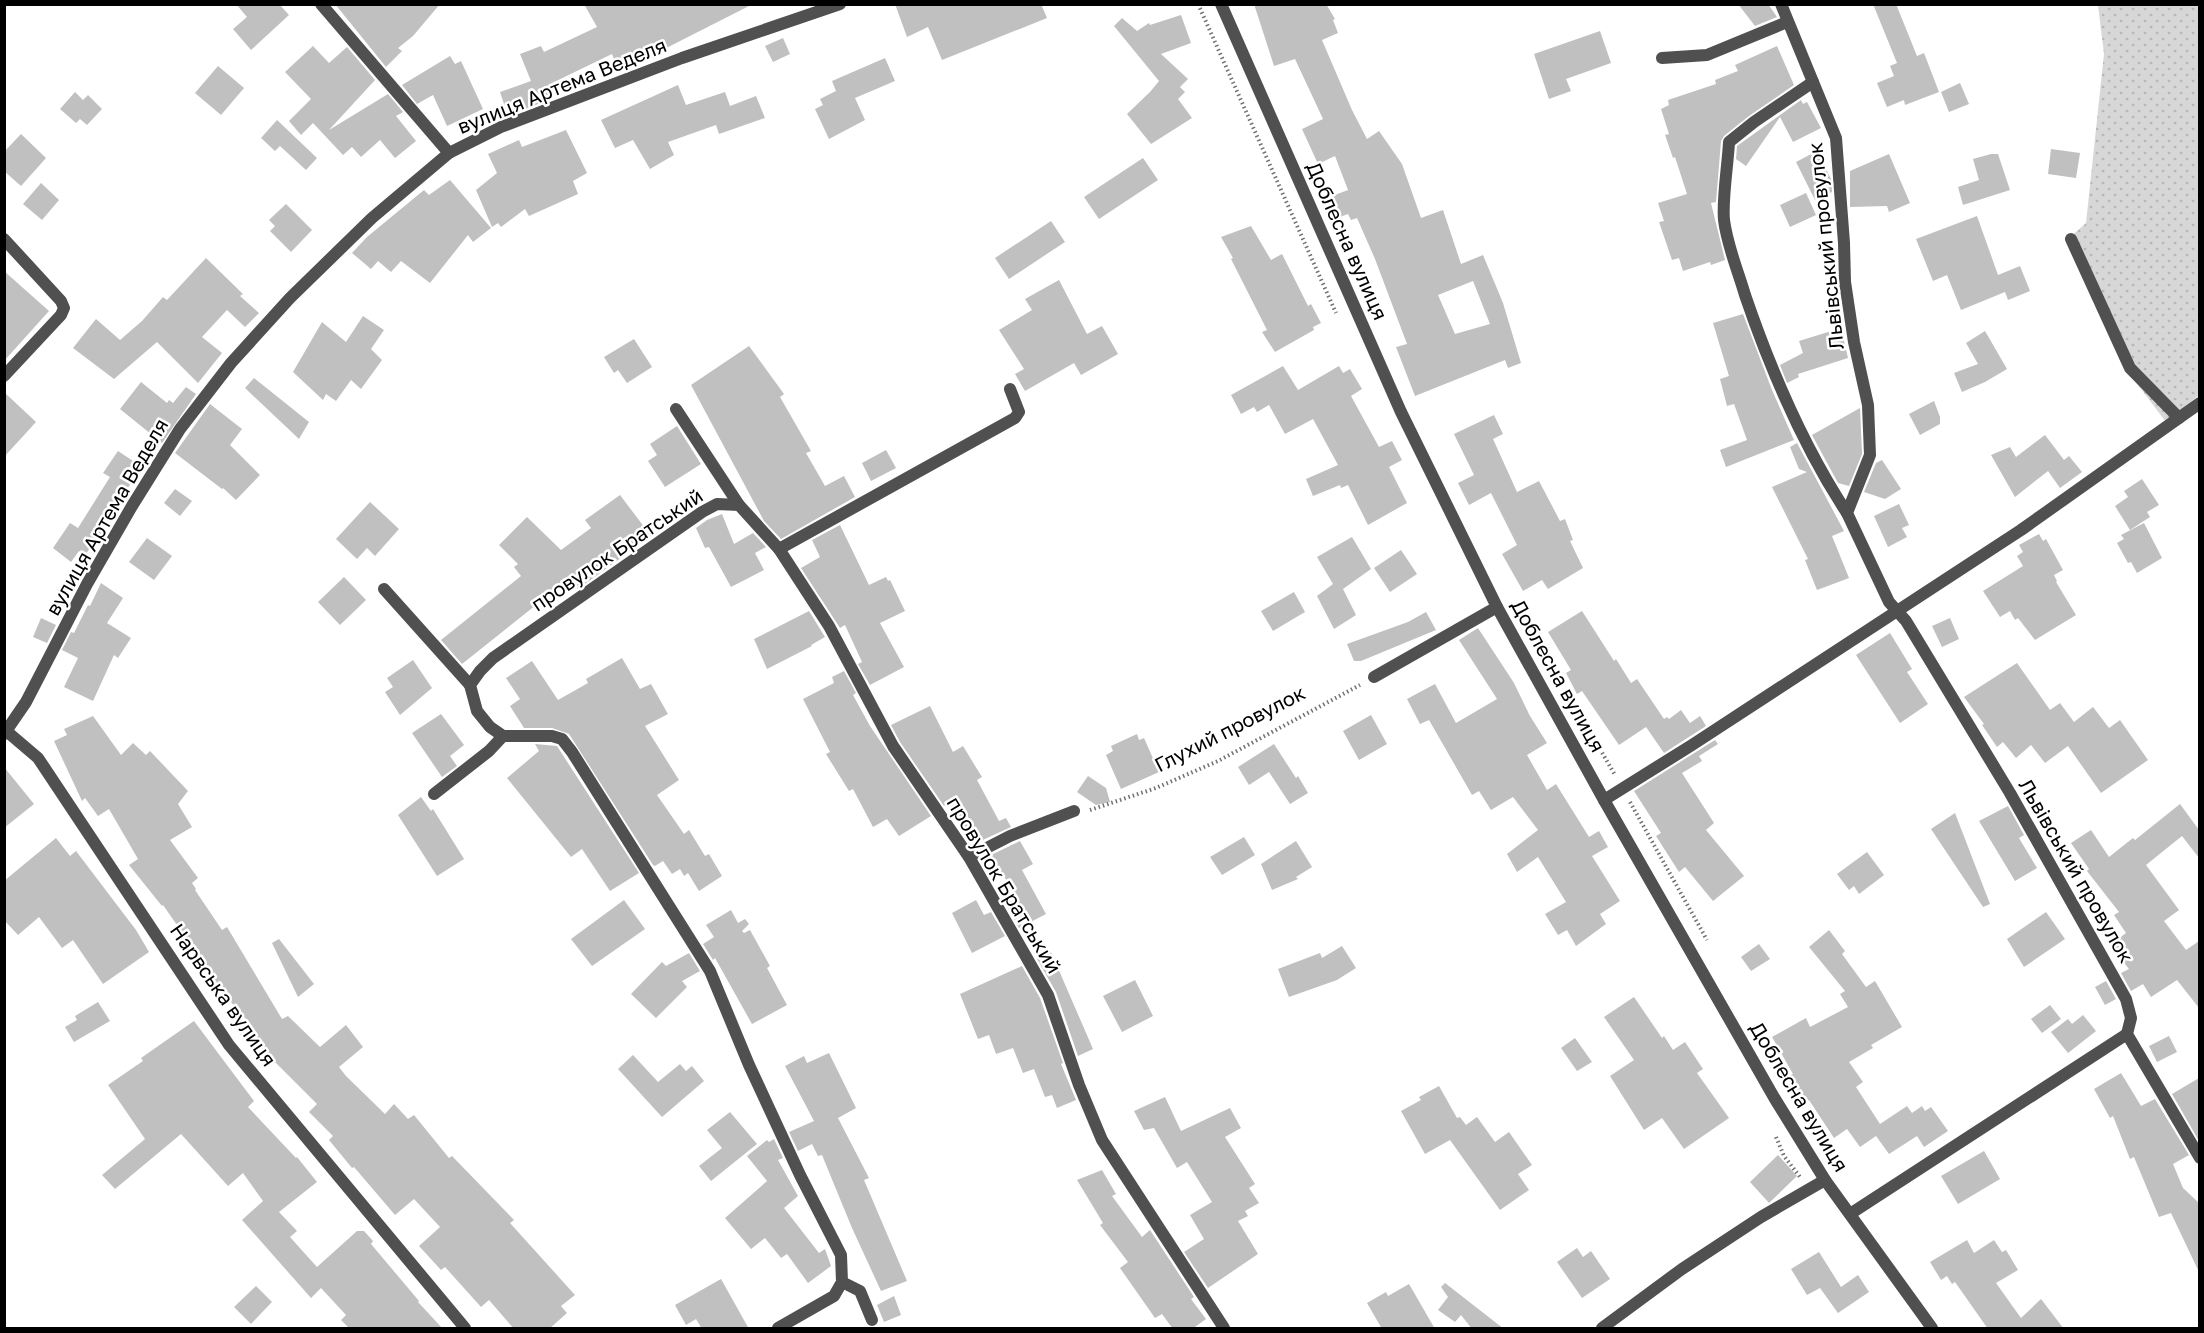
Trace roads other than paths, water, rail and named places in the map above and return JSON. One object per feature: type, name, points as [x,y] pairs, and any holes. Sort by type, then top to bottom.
[{"type":"street","points":[[321,4],[449,153]]},
{"type":"street","name":"вулиця Артема Веделя","points":[[5,731],[26,702],[87,584],[180,429],[216,382],[290,298],[372,218],[449,153],[501,127],[682,58],[840,4]]},
{"type":"street","name":"Доблесна вулиця","points":[[1221,4],[1401,412],[1497,606],[1604,800],[1769,1089],[1826,1180],[1932,1329]]},
{"type":"street","name":"Львівський провулок","points":[[1781,4],[1836,138],[1845,282],[1854,342],[1868,405],[1870,455],[1847,513]]},
{"type":"street","points":[[1662,58],[1707,55],[1787,22]]},
{"type":"street","name":"Львівський провулок","points":[[1813,82],[1729,142],[1724,219],[1751,311],[1787,405],[1823,477],[1847,513],[1888,602],[1906,621],[2010,793],[2126,999],[2131,1018],[2127,1034]]},
{"type":"street","points":[[4,239],[61,301],[64,308],[61,315],[4,376]]},
{"type":"street","points":[[2071,239],[2130,368],[2179,418]]},
{"type":"street","points":[[779,549],[1015,418],[1018,412],[1010,389]]},
{"type":"street","points":[[1604,800],[2021,530],[2199,403]]},
{"type":"street","points":[[676,409],[739,505]]},
{"type":"street","name":"провулок Братський","points":[[470,685],[493,658],[702,512],[717,504],[739,505],[779,549],[829,626],[893,746],[969,857],[1048,995],[1079,1085],[1102,1140],[1224,1329]]},
{"type":"street","points":[[384,589],[470,685],[477,711],[490,727],[503,736],[552,736],[562,739],[710,971],[758,1085],[841,1255],[842,1282],[834,1296],[778,1329]]},
{"type":"street","points":[[1374,677],[1497,606]]},
{"type":"street","name":"Нарвська вулиця","points":[[5,731],[38,758],[229,1045],[465,1329]]},
{"type":"street","points":[[434,794],[489,751],[503,736]]},
{"type":"street","points":[[969,857],[1010,836],[1074,811]]},
{"type":"street","points":[[1850,1214],[2127,1034],[2199,1158]]},
{"type":"street","points":[[1602,1329],[1682,1269],[1761,1217],[1826,1180]]},
{"type":"street","points":[[842,1282],[860,1291],[872,1320]]}]
